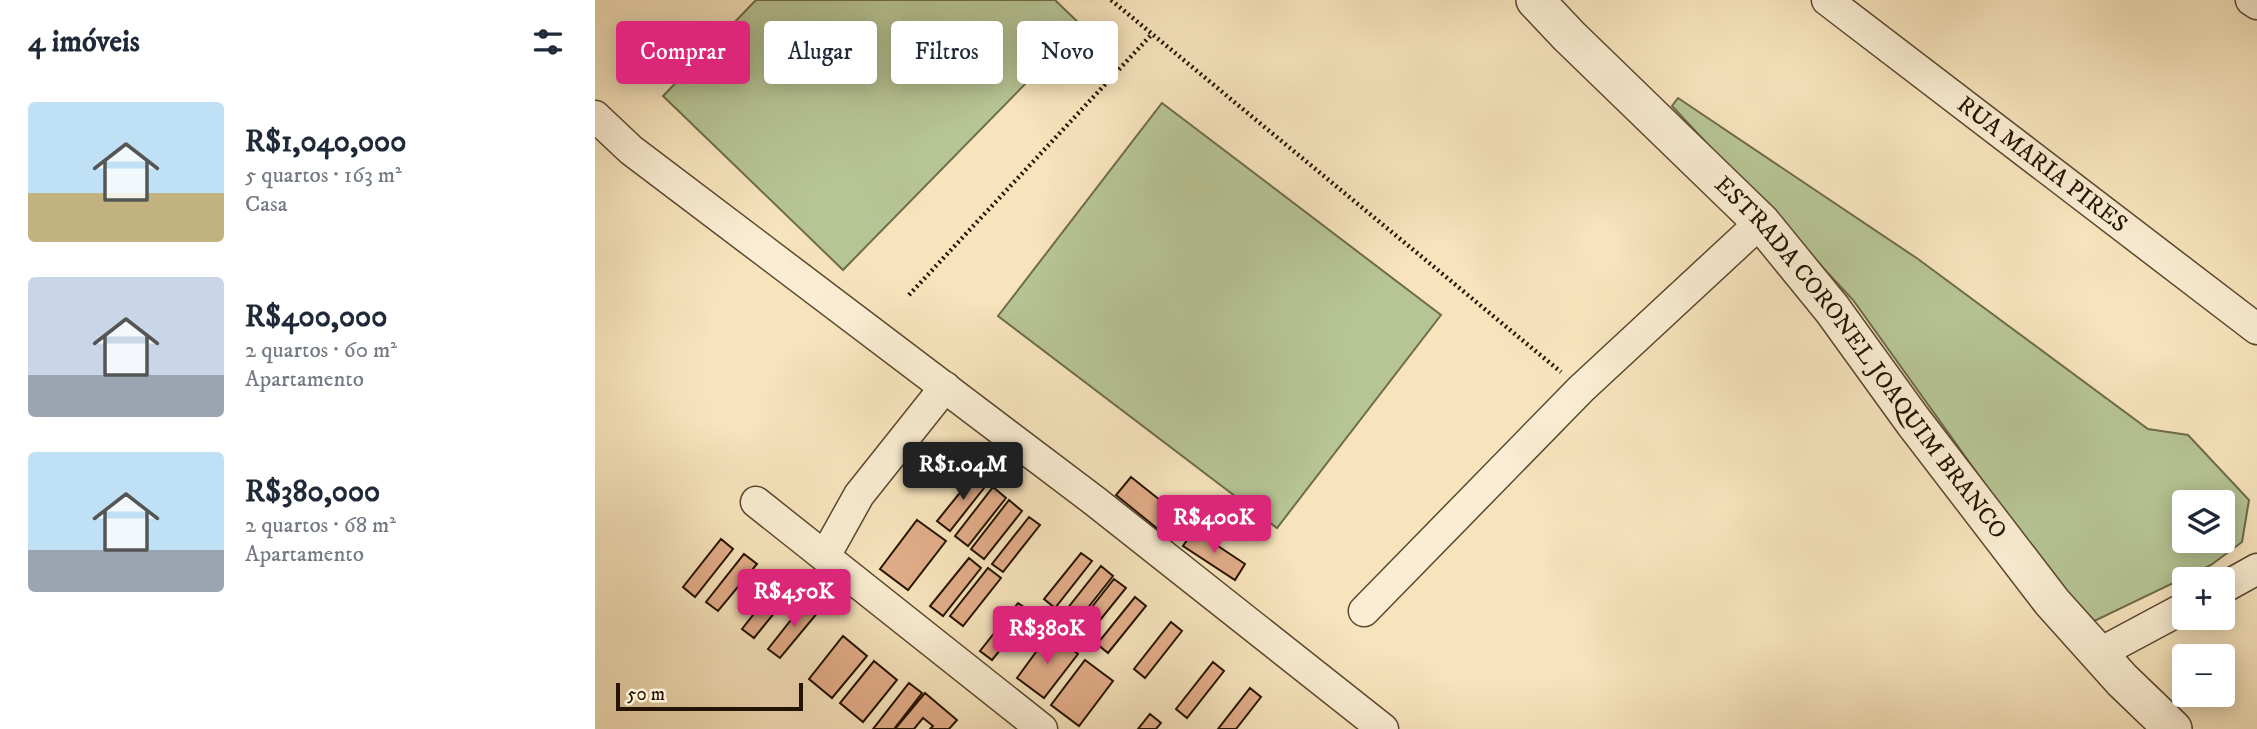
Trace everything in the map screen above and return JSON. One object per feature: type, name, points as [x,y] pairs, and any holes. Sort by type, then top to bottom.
[{"type":"street","name":"ESTRADA CORONEL JOAQUIM BRANCO","points":[[1535,0],[1761,222],[1832,309],[2052,602],[2098,654],[2173,729]]},
{"type":"street","name":"RUA MARIA PIRES","points":[[1827,0],[2257,329]]},
{"type":"street","points":[[2251,0],[2257,4]]},
{"type":"street","points":[[595,116],[631,150],[1096,502],[1383,729]]},
{"type":"street","points":[[1364,611],[1581,389],[1761,222]]},
{"type":"street","points":[[825,556],[859,495],[945,387]]},
{"type":"street","points":[[756,502],[1042,729]]},
{"type":"street","points":[[2235,581],[2257,569]]},
{"type":"street","points":[[2098,654],[2172,614]]},
{"type":"path","points":[[1111,0],[1581,389]]},
{"type":"path","points":[[909,295],[1152,34]]},
{"type":"green space","points":[[756,0],[1055,0],[1077,21],[1017,21],[1017,84],[1025,84],[843,270],[663,96],[675,84],[750,84],[750,21],[736,21]]},
{"type":"green space","points":[[1678,98],[1918,259],[2148,429],[2188,435],[2249,500],[2242,542],[2235,547],[2235,490],[2172,490],[2172,553],[2227,553],[2207,567],[2172,567],[2172,584],[2086,625],[1853,300],[1672,106]]},
{"type":"green space","points":[[1162,103],[1441,315],[1277,528],[998,316]]},
{"type":"building","points":[[976,473],[988,483],[950,531],[937,521]]},
{"type":"building","points":[[1131,477],[1180,516],[1164,534],[1116,495]]},
{"type":"building","points":[[993,487],[1006,498],[968,546],[955,536]]},
{"type":"building","points":[[1009,500],[1022,511],[984,559],[971,549]]},
{"type":"building","points":[[1029,517],[1040,525],[1003,572],[992,564]]},
{"type":"building","points":[[917,520],[946,541],[908,590],[880,569]]},
{"type":"building","points":[[1194,530],[1245,564],[1235,580],[1183,546]]},
{"type":"building","points":[[721,539],[733,549],[695,597],[683,587]]},
{"type":"building","points":[[1081,553],[1092,561],[1055,608],[1044,599]]},
{"type":"building","points":[[744,554],[757,564],[718,611],[706,602]]},
{"type":"building","points":[[969,558],[981,568],[943,616],[930,606]]},
{"type":"building","points":[[1101,566],[1113,576],[1075,624],[1063,614]]},
{"type":"building","points":[[988,568],[1001,578],[963,626],[950,616]]},
{"type":"building","points":[[1114,579],[1126,588],[1088,635],[1077,626]]},
{"type":"building","points":[[780,581],[793,590],[754,638],[742,629]]},
{"type":"building","points":[[1135,597],[1146,606],[1108,653],[1097,644]]},
{"type":"building","points":[[806,601],[819,611],[780,658],[768,649]]},
{"type":"building","points":[[1018,603],[1031,612],[992,660],[980,651]]},
{"type":"building","points":[[1171,622],[1182,631],[1145,678],[1134,669]]},
{"type":"building","points":[[1050,633],[1078,654],[1044,698],[1017,678]]},
{"type":"building","points":[[843,636],[867,656],[832,698],[809,679]]},
{"type":"building","points":[[1085,660],[1113,681],[1079,726],[1051,705]]},
{"type":"building","points":[[874,661],[897,680],[863,722],[840,703]]},
{"type":"building","points":[[1213,662],[1224,671],[1187,718],[1176,709]]},
{"type":"building","points":[[909,683],[922,693],[894,729],[873,729]]},
{"type":"building","points":[[1250,688],[1261,697],[1236,729],[1218,729]]},
{"type":"building","points":[[925,693],[957,720],[949,729],[930,729],[933,726],[923,718],[914,729],[895,729]]},
{"type":"building","points":[[1150,714],[1161,723],[1156,729],[1138,729]]}]
